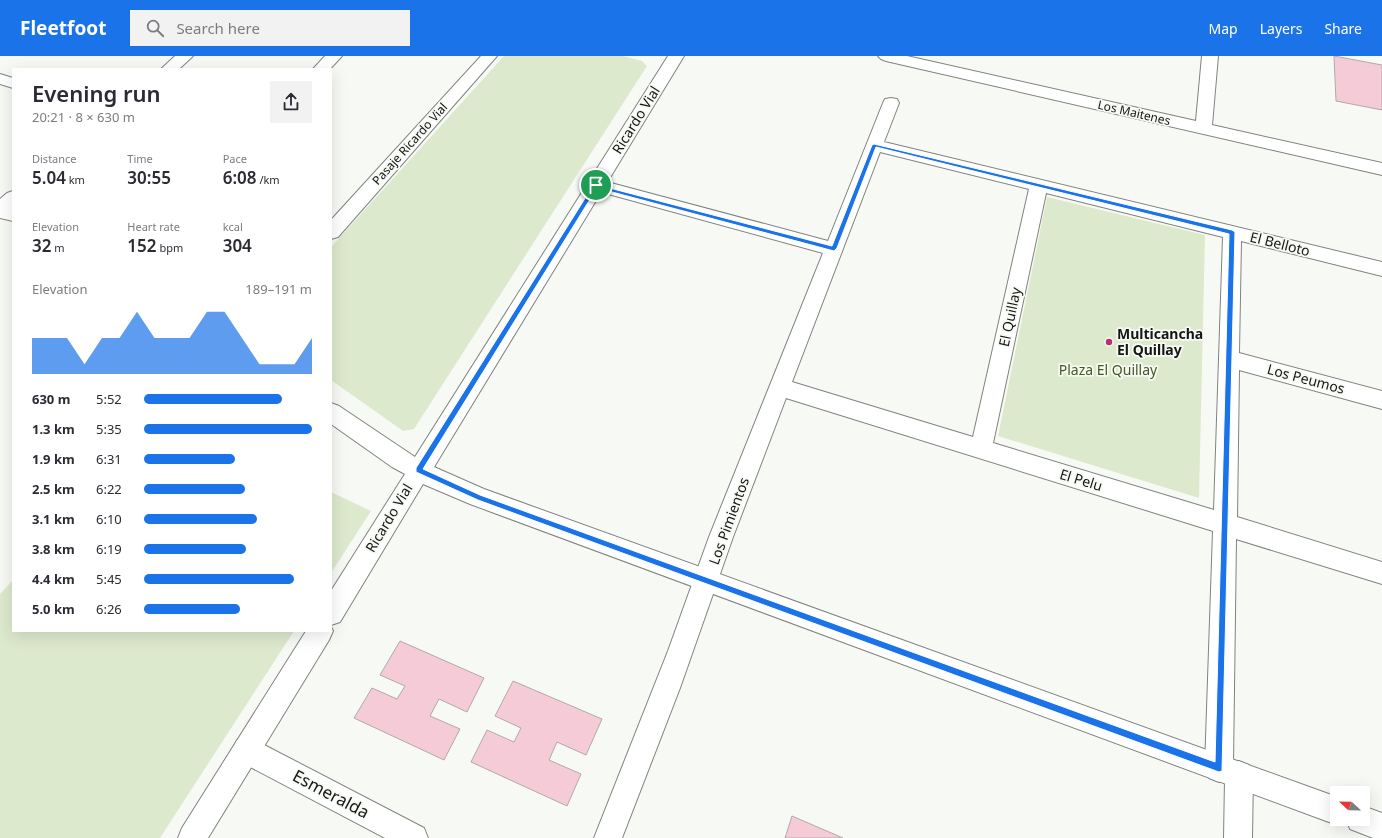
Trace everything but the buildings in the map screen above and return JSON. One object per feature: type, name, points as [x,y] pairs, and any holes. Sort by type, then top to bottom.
[{"type":"street","points":[[169,68],[185,56]]},
{"type":"street","points":[[322,68],[334,56]]},
{"type":"street","name":"Pasaje Ricardo Vial","points":[[332,231],[489,56]]},
{"type":"street","name":"Ricardo Vial","points":[[332,611],[418,470],[676,56]]},
{"type":"street","name":"Los Maitenes","points":[[886,56],[1382,170]]},
{"type":"street","points":[[1203,129],[1210,56]]},
{"type":"street","points":[[0,78],[12,83]]},
{"type":"street","name":"Los Pimientos","points":[[608,838],[648,738],[722,537],[891,103]]},
{"type":"street","name":"El Belloto","points":[[874,145],[1382,269]]},
{"type":"street","points":[[596,185],[834,248]]},
{"type":"street","name":"El Quillay","points":[[981,449],[1039,185]]},
{"type":"street","points":[[12,198],[0,211],[12,215]]},
{"type":"street","points":[[1232,232],[1226,524],[1229,771],[1238,838]]},
{"type":"street","name":"Los Peumos","points":[[1229,359],[1382,400]]},
{"type":"street","name":"El Pelu","points":[[780,387],[1382,573]]},
{"type":"street","points":[[332,413],[389,453],[418,470],[478,497],[1330,808]]},
{"type":"street","points":[[192,838],[319,632]]},
{"type":"street","name":"Esmeralda","points":[[247,750],[414,838]]},
{"type":"street","points":[[1370,823],[1382,827]]},
{"type":"green space","points":[[504,56],[623,56],[642,61],[647,66],[414,429],[403,431],[332,381],[332,246]]},
{"type":"green space","name":"Plaza El Quillay","points":[[1047,197],[1205,235],[1199,498],[998,436]]},
{"type":"green space","points":[[332,492],[371,511],[332,571]]},
{"type":"green space","points":[[12,581],[12,632],[293,632],[160,838],[0,838],[0,594]]},
{"type":"place","name":"Multicancha El Quillay","points":[[1109,342]]},
{"type":"route","points":[[874,145],[1232,232],[1222,699],[1219,768],[478,497],[436,480],[418,470],[596,185],[834,248],[874,145]]}]
